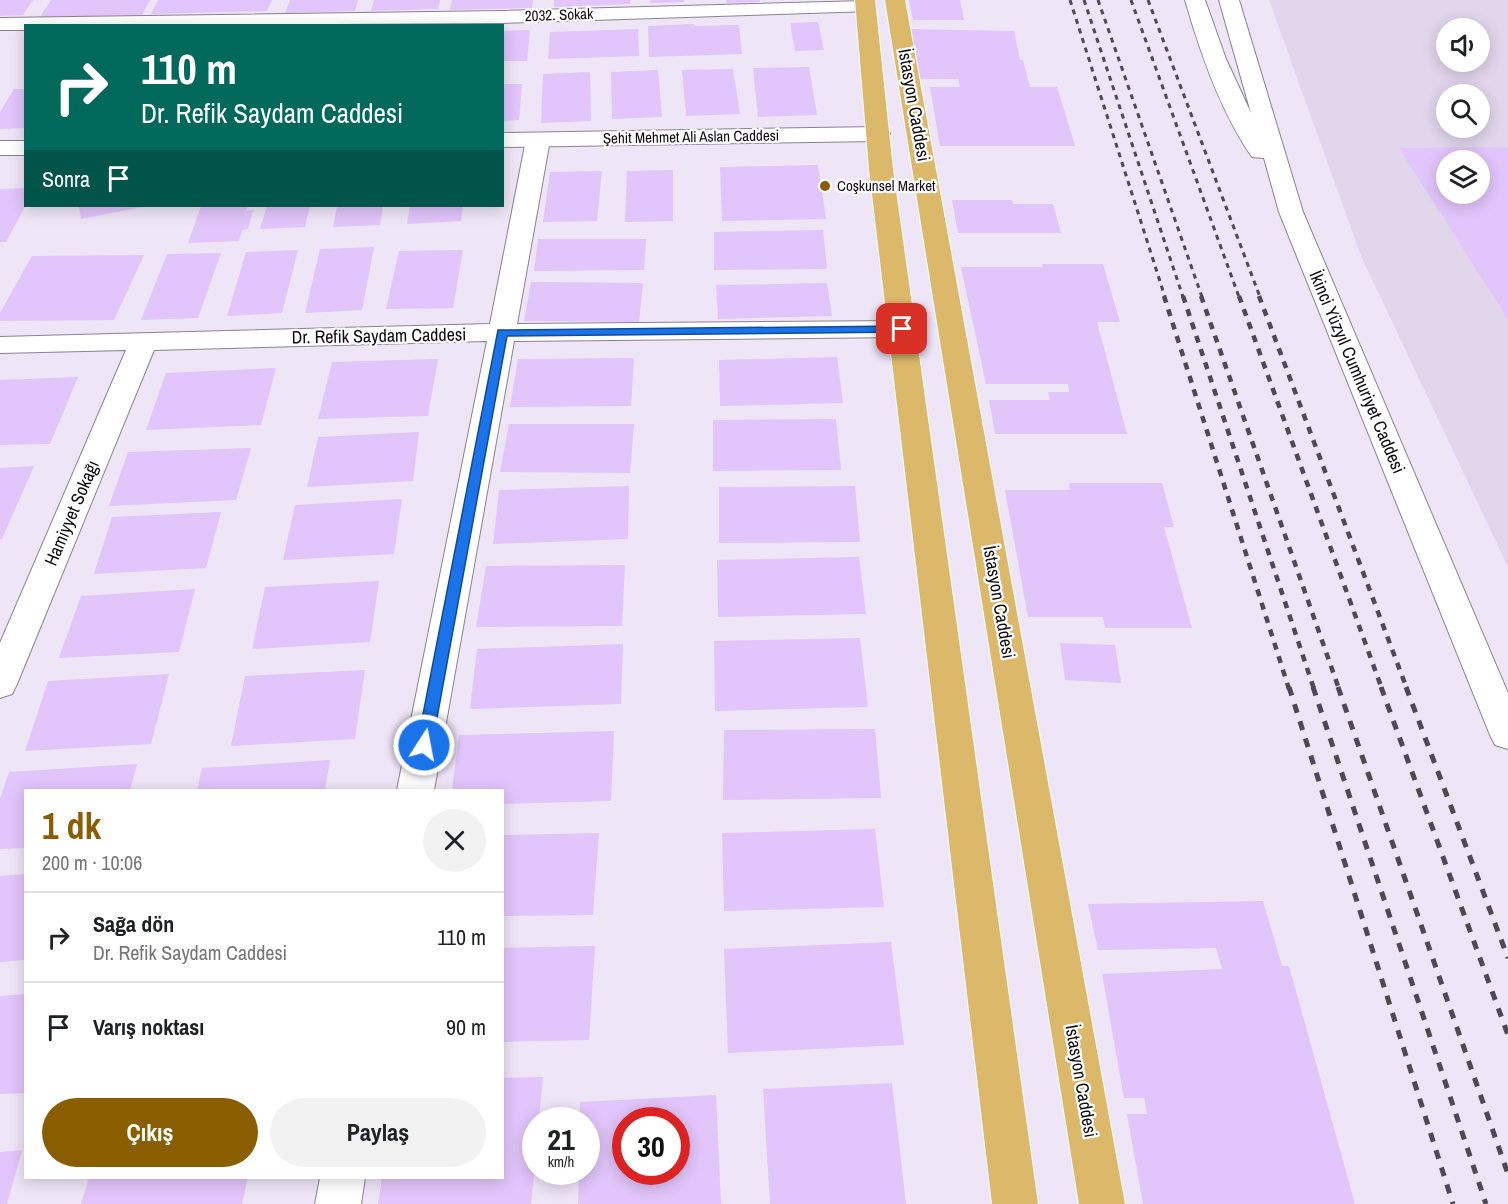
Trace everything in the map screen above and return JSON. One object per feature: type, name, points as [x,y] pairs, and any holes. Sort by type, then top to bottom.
[{"type":"main road","name":"İstasyon Caddesi","points":[[875,2],[881,169],[1015,1204]]},
{"type":"main road","name":"İstasyon Caddesi","points":[[875,2],[1102,1204]]},
{"type":"street","points":[[1196,0],[1202,26],[1227,90],[1291,212]]},
{"type":"street","name":"İkinci Yüzyıl Cumhuriyet Caddesi","points":[[1229,0],[1291,212],[1508,735]]},
{"type":"street","name":"2032. Sokak","points":[[0,24],[501,17],[875,2]]},
{"type":"street","name":"Şehit Mehmet Ali Aslan Caddesi","points":[[504,141],[879,134]]},
{"type":"street","points":[[416,789],[538,140]]},
{"type":"street","points":[[0,148],[24,148]]},
{"type":"street","name":"Dr. Refik Saydam Caddesi","points":[[0,345],[502,333],[902,329]]},
{"type":"street","name":"Hamiyyet Sokağı","points":[[0,684],[143,342]]},
{"type":"street","points":[[338,1204],[343,1179]]},
{"type":"shaded area","points":[[1269,0],[1508,0],[1508,567],[1361,256]]},
{"type":"building","points":[[0,0],[33,0],[23,15],[0,16]]},
{"type":"building","points":[[51,0],[150,0],[142,15],[40,17]]},
{"type":"building","points":[[158,0],[272,0],[267,11],[151,14]]},
{"type":"building","points":[[290,0],[358,0],[355,11],[285,13]]},
{"type":"building","points":[[374,0],[440,0],[438,9],[371,11]]},
{"type":"building","points":[[452,0],[533,0],[532,8],[450,10]]},
{"type":"building","points":[[554,0],[630,0],[630,4],[554,7]]},
{"type":"building","points":[[650,0],[684,0],[684,2],[650,3]]},
{"type":"building","points":[[726,0],[760,0],[760,2],[727,3]]},
{"type":"building","points":[[909,0],[960,0],[964,20],[913,20]]},
{"type":"building","points":[[818,22],[824,50],[795,51],[790,23]]},
{"type":"building","points":[[694,24],[694,26],[739,25],[742,54],[649,57],[648,26]]},
{"type":"building","points":[[638,29],[639,56],[548,59],[550,32]]},
{"type":"building","points":[[909,29],[1014,31],[1020,60],[1023,60],[1030,87],[1057,87],[1075,146],[940,146],[930,87],[960,87],[958,79],[918,79]]},
{"type":"building","points":[[530,30],[527,61],[504,61],[504,31]]},
{"type":"building","points":[[809,67],[817,115],[758,117],[753,68]]},
{"type":"building","points":[[733,69],[740,114],[686,116],[682,70]]},
{"type":"building","points":[[658,70],[662,117],[612,119],[611,72]]},
{"type":"building","points":[[590,72],[591,121],[541,123],[543,74]]},
{"type":"building","points":[[504,84],[522,84],[519,120],[504,121]]},
{"type":"building","points":[[14,89],[24,89],[24,128],[0,129],[0,112]]},
{"type":"building","points":[[1508,147],[1508,319],[1399,148]]},
{"type":"building","points":[[818,165],[826,219],[722,221],[720,167]]},
{"type":"building","points":[[673,170],[673,221],[625,222],[627,171]]},
{"type":"building","points":[[602,171],[597,221],[543,222],[550,172]]},
{"type":"building","points":[[24,188],[25,207],[6,242],[0,242],[0,189]]},
{"type":"building","points":[[952,200],[1012,200],[1013,204],[1053,204],[1061,233],[958,233]]},
{"type":"building","points":[[79,207],[143,207],[81,219]]},
{"type":"building","points":[[201,207],[248,207],[246,211],[253,210],[248,229],[242,230],[239,241],[188,243]]},
{"type":"building","points":[[267,207],[310,207],[305,227],[260,229]]},
{"type":"building","points":[[337,207],[383,207],[380,225],[333,227]]},
{"type":"building","points":[[410,207],[463,207],[461,221],[407,224]]},
{"type":"building","points":[[823,230],[827,269],[714,270],[714,232]]},
{"type":"building","points":[[538,239],[646,239],[644,270],[534,271]]},
{"type":"building","points":[[374,247],[362,310],[305,313],[320,249]]},
{"type":"building","points":[[298,250],[282,313],[227,316],[246,252]]},
{"type":"building","points":[[463,250],[453,308],[386,309],[399,251]]},
{"type":"building","points":[[221,253],[198,318],[141,320],[167,254]]},
{"type":"building","points":[[144,255],[114,320],[0,321],[0,313],[32,256]]},
{"type":"building","points":[[1042,264],[1103,264],[1120,322],[1097,322],[1127,434],[995,434],[989,400],[1050,400],[1048,392],[1069,392],[1068,384],[986,384],[961,267],[1043,267]]},
{"type":"building","points":[[531,282],[643,283],[639,322],[524,321]]},
{"type":"building","points":[[827,283],[832,316],[718,319],[716,285]]},
{"type":"building","points":[[837,357],[843,403],[720,406],[719,360]]},
{"type":"building","points":[[634,358],[631,406],[510,407],[518,359]]},
{"type":"building","points":[[438,359],[428,416],[318,419],[332,362]]},
{"type":"building","points":[[276,368],[261,425],[146,430],[166,373]]},
{"type":"building","points":[[78,377],[50,444],[0,445],[0,380]]},
{"type":"building","points":[[836,419],[841,470],[713,471],[713,420]]},
{"type":"building","points":[[509,424],[634,424],[630,473],[500,472]]},
{"type":"building","points":[[419,432],[413,481],[307,487],[318,437]]},
{"type":"building","points":[[251,448],[236,500],[109,506],[128,452]]},
{"type":"building","points":[[34,466],[2,539],[0,539],[0,468]]},
{"type":"building","points":[[1069,483],[1162,483],[1174,527],[1164,527],[1192,628],[1105,628],[1103,617],[1028,617],[1005,490],[1070,490]]},
{"type":"building","points":[[629,486],[628,539],[493,544],[499,490]]},
{"type":"building","points":[[855,486],[860,542],[719,543],[719,487]]},
{"type":"building","points":[[402,499],[394,554],[283,560],[295,505]]},
{"type":"building","points":[[221,512],[206,568],[94,574],[112,517]]},
{"type":"building","points":[[859,557],[866,614],[718,617],[717,560]]},
{"type":"building","points":[[625,565],[622,626],[476,627],[486,566]]},
{"type":"building","points":[[379,581],[370,642],[252,649],[265,587]]},
{"type":"building","points":[[195,589],[179,652],[59,658],[81,596]]},
{"type":"building","points":[[860,638],[868,707],[715,711],[714,641]]},
{"type":"building","points":[[1060,643],[1115,645],[1121,683],[1065,680]]},
{"type":"building","points":[[623,644],[621,704],[470,709],[477,649]]},
{"type":"building","points":[[365,670],[355,739],[231,746],[245,676]]},
{"type":"building","points":[[169,674],[151,744],[25,751],[48,681]]},
{"type":"building","points":[[875,729],[881,798],[723,800],[724,730]]},
{"type":"building","points":[[614,731],[611,801],[504,804],[504,789],[452,789],[459,735]]},
{"type":"building","points":[[330,760],[325,789],[197,789],[202,768]]},
{"type":"building","points":[[137,764],[130,789],[24,789],[24,848],[0,849],[0,799],[9,772]]},
{"type":"building","points":[[875,829],[884,907],[724,911],[722,833]]},
{"type":"building","points":[[599,833],[593,915],[504,916],[504,835]]},
{"type":"building","points":[[24,874],[24,960],[0,962],[0,876]]},
{"type":"building","points":[[1263,901],[1282,966],[1289,966],[1355,1204],[1143,1204],[1127,1114],[1147,1114],[1144,1098],[1124,1098],[1102,974],[1222,969],[1216,948],[1098,950],[1088,904]]},
{"type":"building","points":[[891,942],[904,1045],[728,1053],[724,949]]},
{"type":"building","points":[[595,946],[589,1040],[504,1042],[504,948]]},
{"type":"building","points":[[24,994],[24,1093],[0,1094],[0,996]]},
{"type":"building","points":[[543,1077],[540,1107],[522,1107],[522,1185],[533,1185],[531,1204],[378,1204],[382,1179],[504,1179],[504,1078]]},
{"type":"building","points":[[892,1083],[906,1204],[770,1204],[763,1089]]},
{"type":"building","points":[[716,1095],[721,1204],[578,1204],[579,1185],[600,1185],[600,1107],[580,1107],[580,1102]]},
{"type":"building","points":[[22,1150],[7,1204],[0,1204],[0,1152]]},
{"type":"building","points":[[89,1179],[248,1179],[242,1204],[81,1204]]},
{"type":"railway","points":[[1070,0],[1165,297]]},
{"type":"railway","points":[[1084,0],[1183,297]]},
{"type":"railway","points":[[1098,0],[1202,297]]},
{"type":"railway","points":[[1131,0],[1239,297]]},
{"type":"railway","points":[[1148,0],[1260,297]]},
{"type":"railway","points":[[1164,296],[1289,689]]},
{"type":"railway","points":[[1183,296],[1314,689]]},
{"type":"railway","points":[[1201,296],[1339,689]]},
{"type":"railway","points":[[1239,296],[1382,689]]},
{"type":"railway","points":[[1259,296],[1407,689]]},
{"type":"railway","points":[[1289,687],[1453,1204]]},
{"type":"railway","points":[[1313,687],[1486,1204]]},
{"type":"railway","points":[[1338,687],[1508,1174]]},
{"type":"railway","points":[[1381,687],[1508,1035]]},
{"type":"railway","points":[[1406,687],[1508,958]]},
{"type":"place","name":"Coşkunsel Market","points":[[825,186]]},
{"type":"route","points":[[424,745],[502,333],[902,329]]}]
